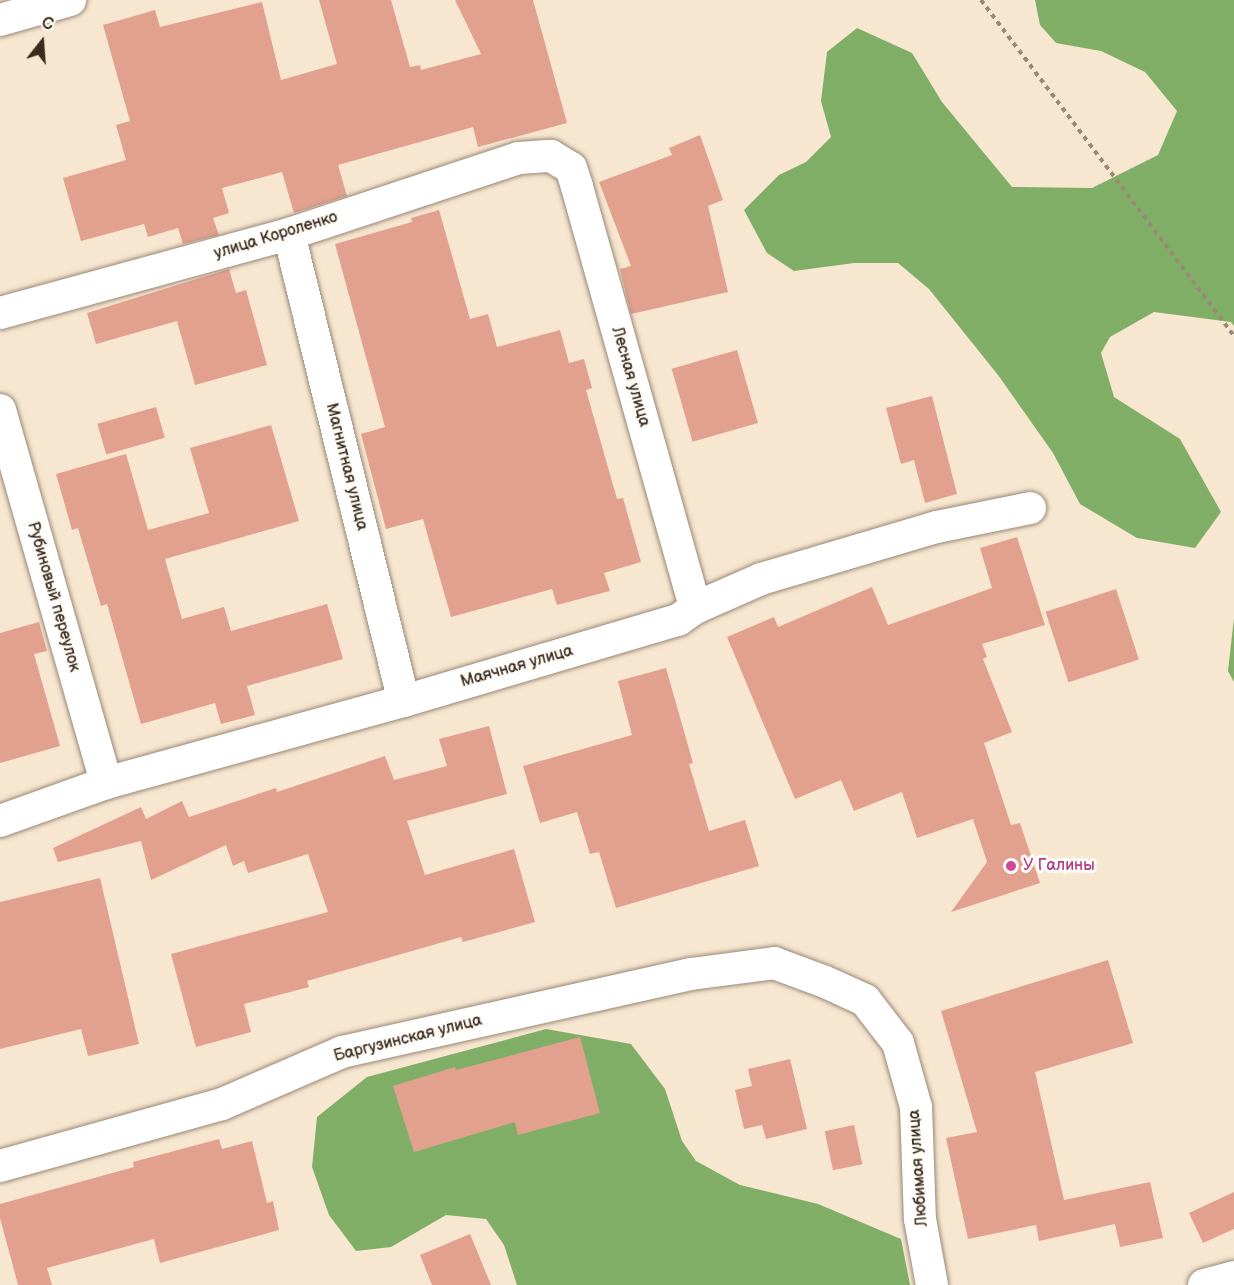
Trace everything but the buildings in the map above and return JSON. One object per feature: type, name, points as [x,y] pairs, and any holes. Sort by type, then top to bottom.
[{"type":"street","points":[[0,20],[70,0]]},
{"type":"street","name":"улица Короленко","points":[[0,314],[289,234],[519,158],[551,156]]},
{"type":"street","name":"Лесная улица","points":[[551,156],[571,168],[695,608]]},
{"type":"street","name":"Магнитная улица","points":[[289,234],[404,701]]},
{"type":"street","name":"Рубиновый переулок","points":[[0,410],[106,783]]},
{"type":"street","name":"Маячная улица","points":[[0,821],[106,783],[404,701],[678,620],[695,608],[772,576],[937,527],[1030,508]]},
{"type":"street","name":"Баргузинская улица","points":[[0,1166],[222,1104],[354,1049],[691,974],[774,963],[825,982]]},
{"type":"street","name":"Любимая улица","points":[[825,982],[865,1000],[898,1043],[916,1107],[920,1219],[932,1285]]},
{"type":"street","points":[[1204,1285],[1234,1277]]},
{"type":"path","points":[[981,0],[1234,336]]},
{"type":"green space","points":[[1035,0],[1234,0],[1234,326],[1231,322],[1154,312],[1110,337],[1101,353],[1114,397],[1180,439],[1221,512],[1195,548],[1137,538],[1080,504],[1053,453],[998,375],[929,289],[898,263],[854,263],[794,271],[767,253],[744,210],[779,175],[806,162],[831,137],[821,101],[827,52],[857,28],[912,53],[942,102],[1012,187],[1092,188],[1158,155],[1177,111],[1145,72],[1101,51],[1056,43],[1040,25]]},
{"type":"green space","points":[[1234,618],[1234,682],[1228,671]]},
{"type":"green space","points":[[546,1029],[631,1044],[665,1089],[682,1141],[696,1161],[740,1185],[818,1204],[901,1239],[910,1285],[517,1285],[504,1245],[486,1219],[446,1215],[391,1247],[356,1251],[329,1215],[312,1167],[317,1117],[367,1077]]},
{"type":"place","name":"У Галины","points":[[1011,866]]}]
